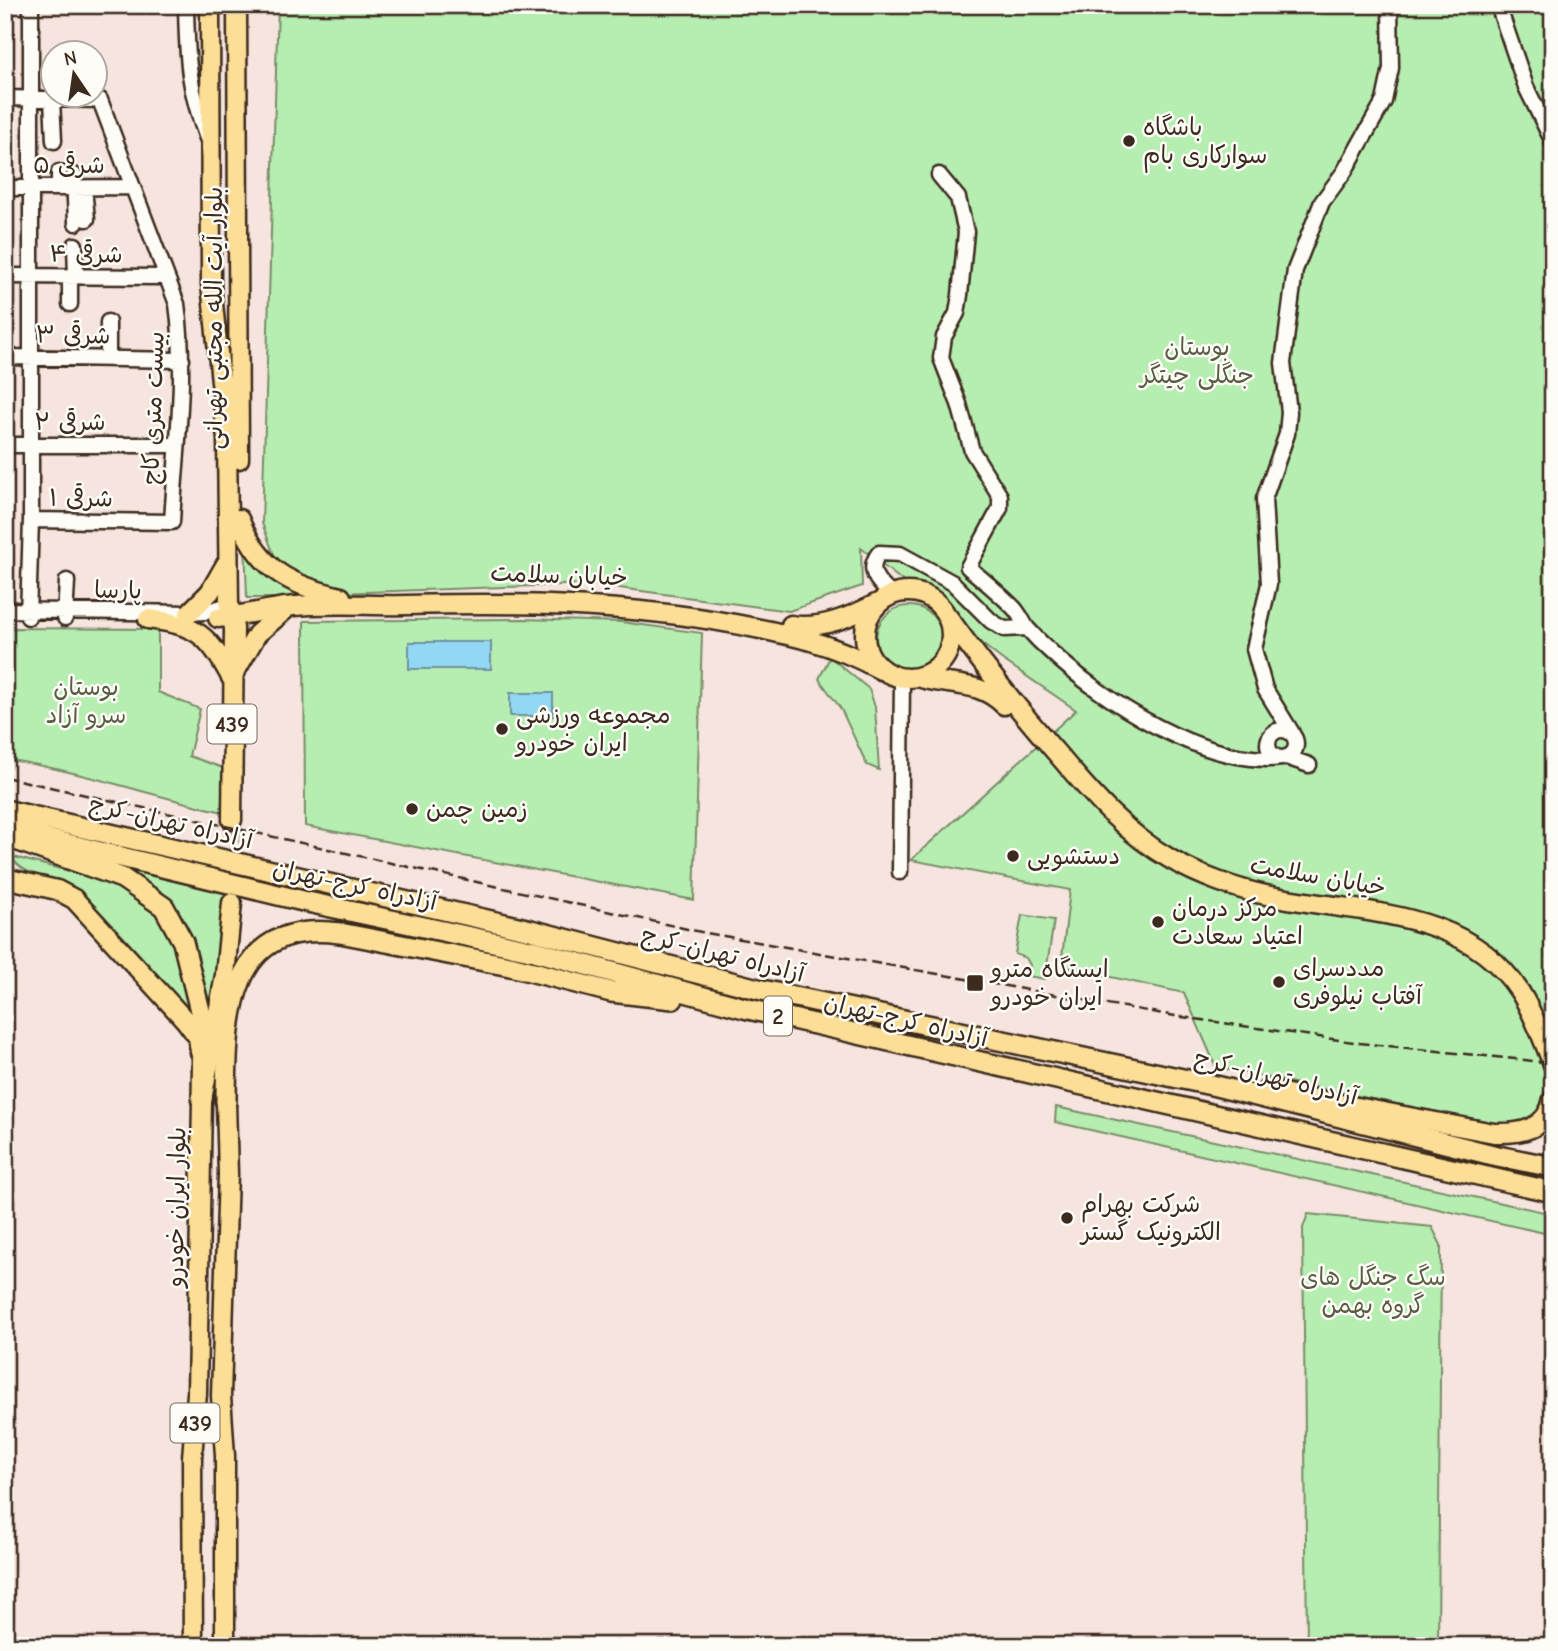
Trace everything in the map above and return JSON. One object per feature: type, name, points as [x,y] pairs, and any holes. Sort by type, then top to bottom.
[{"type":"highway","name":"آزادراه تهران-کرج","points":[[5,810],[531,930],[762,990],[1216,1086],[1493,1155],[1553,1167]]},
{"type":"highway","name":"آزادراه کرج-تهران","points":[[5,829],[303,901],[522,948],[744,1008],[1553,1192]]},
{"type":"highway","points":[[5,835],[122,878],[164,907],[183,942],[203,1023],[202,1100]]},
{"type":"highway","points":[[226,1102],[227,1051],[237,987],[246,968],[265,948],[290,933],[312,929],[510,966],[611,992],[744,1008]]},
{"type":"main road","name":"بلوار آیت الله مجتبی تهرانی","points":[[210,5],[211,284],[227,440],[232,615]]},
{"type":"main road","name":"بلوار آیت الله مجتبی تهرانی","points":[[232,615],[239,519],[237,5]]},
{"type":"main road","points":[[239,519],[250,545],[262,562],[313,590],[341,597]]},
{"type":"main road","points":[[189,613],[214,586],[225,569],[229,554]]},
{"type":"main road","points":[[918,592],[940,605],[948,617],[951,641],[946,654],[931,673],[921,678],[902,680],[881,670],[866,641],[866,627],[886,598],[918,592]]},
{"type":"main road","name":"خیابان سلامت","points":[[232,615],[341,597],[609,598],[807,628],[847,618],[886,598]]},
{"type":"main road","name":"خیابان سلامت","points":[[232,615],[287,607],[541,603],[642,611],[813,639],[846,651],[881,670]]},
{"type":"main road","points":[[232,679],[257,634],[287,607]]},
{"type":"main road","name":"439","points":[[232,615],[232,820]]},
{"type":"main road","name":"خیابان سلامت","points":[[948,617],[1006,695],[1097,802],[1146,844],[1217,880],[1263,895],[1327,910],[1388,913],[1423,922],[1480,950],[1519,990],[1553,1064]]},
{"type":"main road","points":[[148,619],[182,623],[199,633],[223,661],[232,679]]},
{"type":"main road","name":"خیابان سلامت","points":[[921,678],[973,685],[999,699],[1119,832],[1139,848],[1193,876],[1243,895],[1400,921],[1430,930],[1478,956],[1500,976],[1517,1001],[1553,1078]]},
{"type":"main road","points":[[5,878],[57,891],[86,910],[186,1021],[198,1037],[202,1060]]},
{"type":"main road","name":"بلوار ایران خودرو","points":[[192,1646],[192,1458],[197,1393],[202,1100],[227,960],[232,903]]},
{"type":"main road","points":[[1216,1086],[1268,1090],[1494,1133],[1516,1134],[1535,1127],[1544,1119],[1553,1099]]},
{"type":"main road","name":"بلوار ایران خودرو","points":[[204,1646],[221,1396],[227,1202],[226,1102]]},
{"type":"main road","points":[[201,1201],[227,1202]]},
{"type":"main road","name":"بلوار ایران خودرو","points":[[197,1393],[214,1646]]},
{"type":"main road","name":"بلوار ایران خودرو","points":[[221,1396],[225,1456],[225,1646]]},
{"type":"street","points":[[28,614],[31,520],[31,5]]},
{"type":"street","points":[[186,5],[188,74],[192,100],[209,145]]},
{"type":"street","points":[[1275,709],[1270,752],[1310,765],[1275,709],[1256,662],[1255,637],[1269,584],[1264,499],[1287,434],[1289,412],[1283,363],[1295,270],[1322,202],[1344,172],[1384,101],[1391,68],[1390,5]]},
{"type":"street","points":[[1498,5],[1526,87],[1553,142]]},
{"type":"street","points":[[5,98],[38,98]]},
{"type":"street","points":[[52,108],[54,141]]},
{"type":"street","name":"بیست متری کاج","points":[[103,108],[177,304],[182,360],[172,522]]},
{"type":"street","points":[[59,172],[72,185],[81,221]]},
{"type":"street","points":[[939,175],[958,198],[966,232],[957,313],[944,337],[941,358],[959,404],[972,452],[1000,496],[1000,508],[968,567],[1015,608],[1027,628],[1052,653],[1141,716],[1182,739],[1242,758],[1260,761],[1284,758]]},
{"type":"street","name":"۵ شرقی","points":[[5,188],[72,185],[133,187]]},
{"type":"street","points":[[70,304],[75,245]]},
{"type":"street","name":"۴ شرقی","points":[[5,276],[166,277]]},
{"type":"street","points":[[108,322],[108,359]]},
{"type":"street","name":"۳ شرقی","points":[[5,357],[182,360]]},
{"type":"street","name":"۲ شرقی","points":[[5,445],[177,445]]},
{"type":"street","name":"۱ شرقی","points":[[31,520],[172,522]]},
{"type":"street","points":[[886,598],[872,572],[873,561],[879,552],[900,554],[953,583],[991,621],[1004,629],[1027,628]]},
{"type":"street","points":[[65,615],[67,581]]},
{"type":"street","name":"پارسا","points":[[5,610],[28,614],[148,619],[232,615]]},
{"type":"street","name":"پارسا","points":[[65,615],[205,612],[232,615]]},
{"type":"street","name":"پارسا","points":[[5,617],[28,614]]},
{"type":"street","points":[[900,872],[902,680]]},
{"type":"street","points":[[1242,758],[1258,751],[1279,730],[1294,739]]},
{"type":"green space","name":"بوستان جنگلی چیتگر","points":[[278,5],[1553,5],[1553,1136],[1216,1067],[1184,993],[1061,966],[1070,890],[911,860],[1076,710],[1000,658],[861,548],[862,586],[789,611],[590,584],[338,593],[299,579],[276,560],[262,523]]},
{"type":"green space","points":[[245,541],[256,561],[269,576],[308,598],[247,598]]},
{"type":"green space","points":[[909,606],[932,616],[942,639],[932,662],[909,672],[886,662],[876,639],[886,616]]},
{"type":"green space","name":"مجموعه ورزشی ایران خودرو","points":[[523,619],[621,622],[702,633],[694,900],[305,826],[304,621]]},
{"type":"green space","name":"بوستان سرو آزاد","points":[[5,628],[158,629],[158,692],[200,709],[189,756],[223,768],[223,812],[5,759]]},
{"type":"green space","points":[[830,657],[869,689],[875,707],[879,770],[867,765],[841,709],[819,679]]},
{"type":"green space","points":[[10,856],[127,886],[154,904],[173,945],[186,998],[199,1023],[95,909],[69,888],[25,870]]},
{"type":"green space","points":[[104,863],[226,893],[222,964],[208,1021],[196,952],[183,918],[174,904],[141,880]]},
{"type":"green space","points":[[1022,915],[1054,920],[1045,979],[1028,976],[1030,965],[1026,958],[1015,954]]},
{"type":"green space","points":[[1056,1107],[1553,1214],[1553,1235],[1055,1122]]},
{"type":"green space","name":"سگ جنگل های گروه بهمن","points":[[1308,1214],[1432,1227],[1441,1245],[1438,1646],[1307,1646],[1303,1228]]},
{"type":"water","points":[[409,642],[491,642],[491,669],[409,669]]},
{"type":"water","points":[[510,693],[553,693],[553,716],[510,716]]},
{"type":"tunnel","points":[[232,820],[232,897]]},
{"type":"railway","points":[[5,777],[701,932],[1175,1016],[1360,1043],[1553,1063]]},
{"type":"place","name":"باشگاه سوارکاری بام","points":[[1129,141]]},
{"type":"place","name":"مجموعه ورزشی ایران خودرو","points":[[502,729]]},
{"type":"place","name":"زمین چمن","points":[[412,809]]},
{"type":"place","name":"دستشویی","points":[[1013,856]]},
{"type":"place","name":"مرکز درمان اعتیاد سعادت","points":[[1158,922]]},
{"type":"place","name":"مددسرای آفتاب نیلوفری","points":[[1279,982]]},
{"type":"place","name":"ایستگاه مترو ایران خودرو","points":[[975,983]]},
{"type":"place","name":"شرکت بهرام الکترونیک گستر","points":[[1067,1218]]}]
